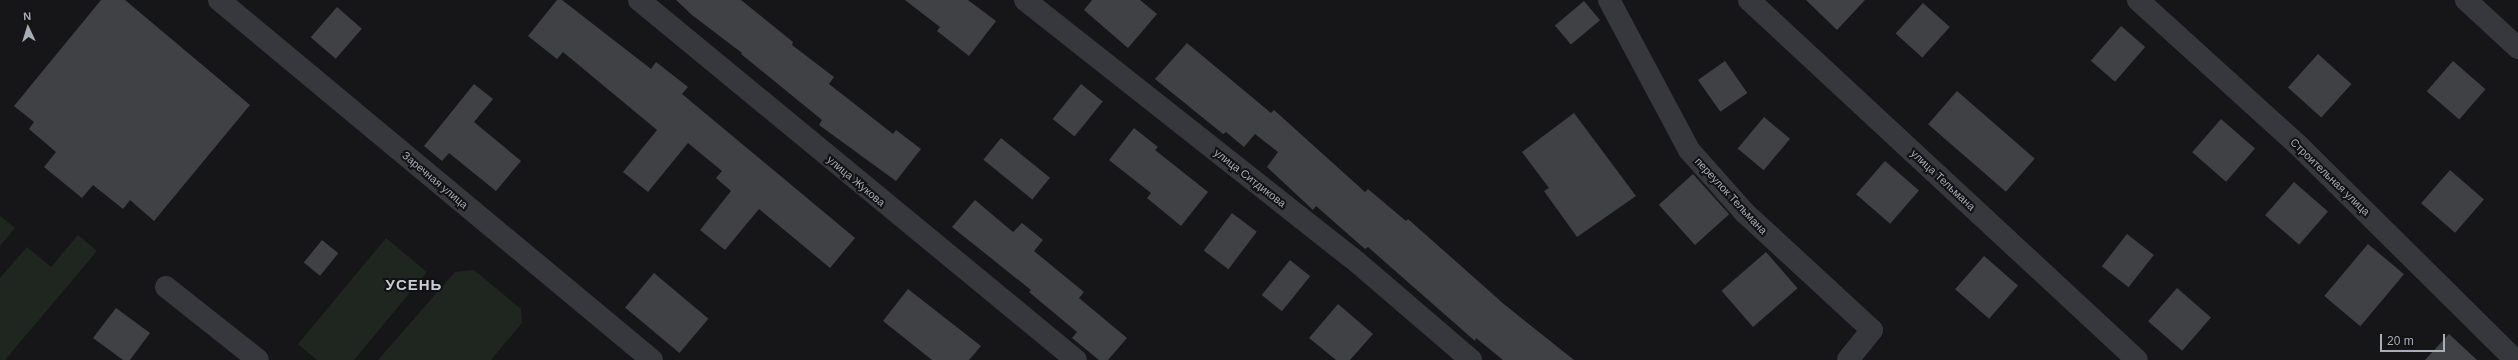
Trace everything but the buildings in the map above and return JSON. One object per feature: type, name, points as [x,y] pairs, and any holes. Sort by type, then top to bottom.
[{"type":"street","name":"Заречная улица","points":[[219,0],[652,360]]},
{"type":"street","name":"улица Жукова","points":[[639,0],[1076,360]]},
{"type":"street","name":"улица Ситдикова","points":[[1025,0],[1351,257],[1471,360]]},
{"type":"street","name":"переулок Тельмана","points":[[1609,0],[1689,150],[1744,212],[1872,330],[1848,360]]},
{"type":"street","name":"улица Тельмана","points":[[1749,0],[2136,360]]},
{"type":"street","name":"Строительная улица","points":[[2138,0],[2298,145],[2515,360]]},
{"type":"street","points":[[2466,0],[2518,48]]},
{"type":"street","points":[[166,287],[258,360]]},
{"type":"shaded area","points":[[0,216],[15,228],[0,246]]},
{"type":"shaded area","points":[[78,235],[97,251],[5,360],[0,360],[0,278],[27,247],[51,267]]},
{"type":"shaded area","points":[[386,238],[427,272],[354,360],[317,360],[298,344]]},
{"type":"shaded area","points":[[474,270],[521,309],[522,323],[491,360],[378,360],[455,272]]},
{"type":"district","name":"УСЕНЬ","points":[[414,285]]}]
